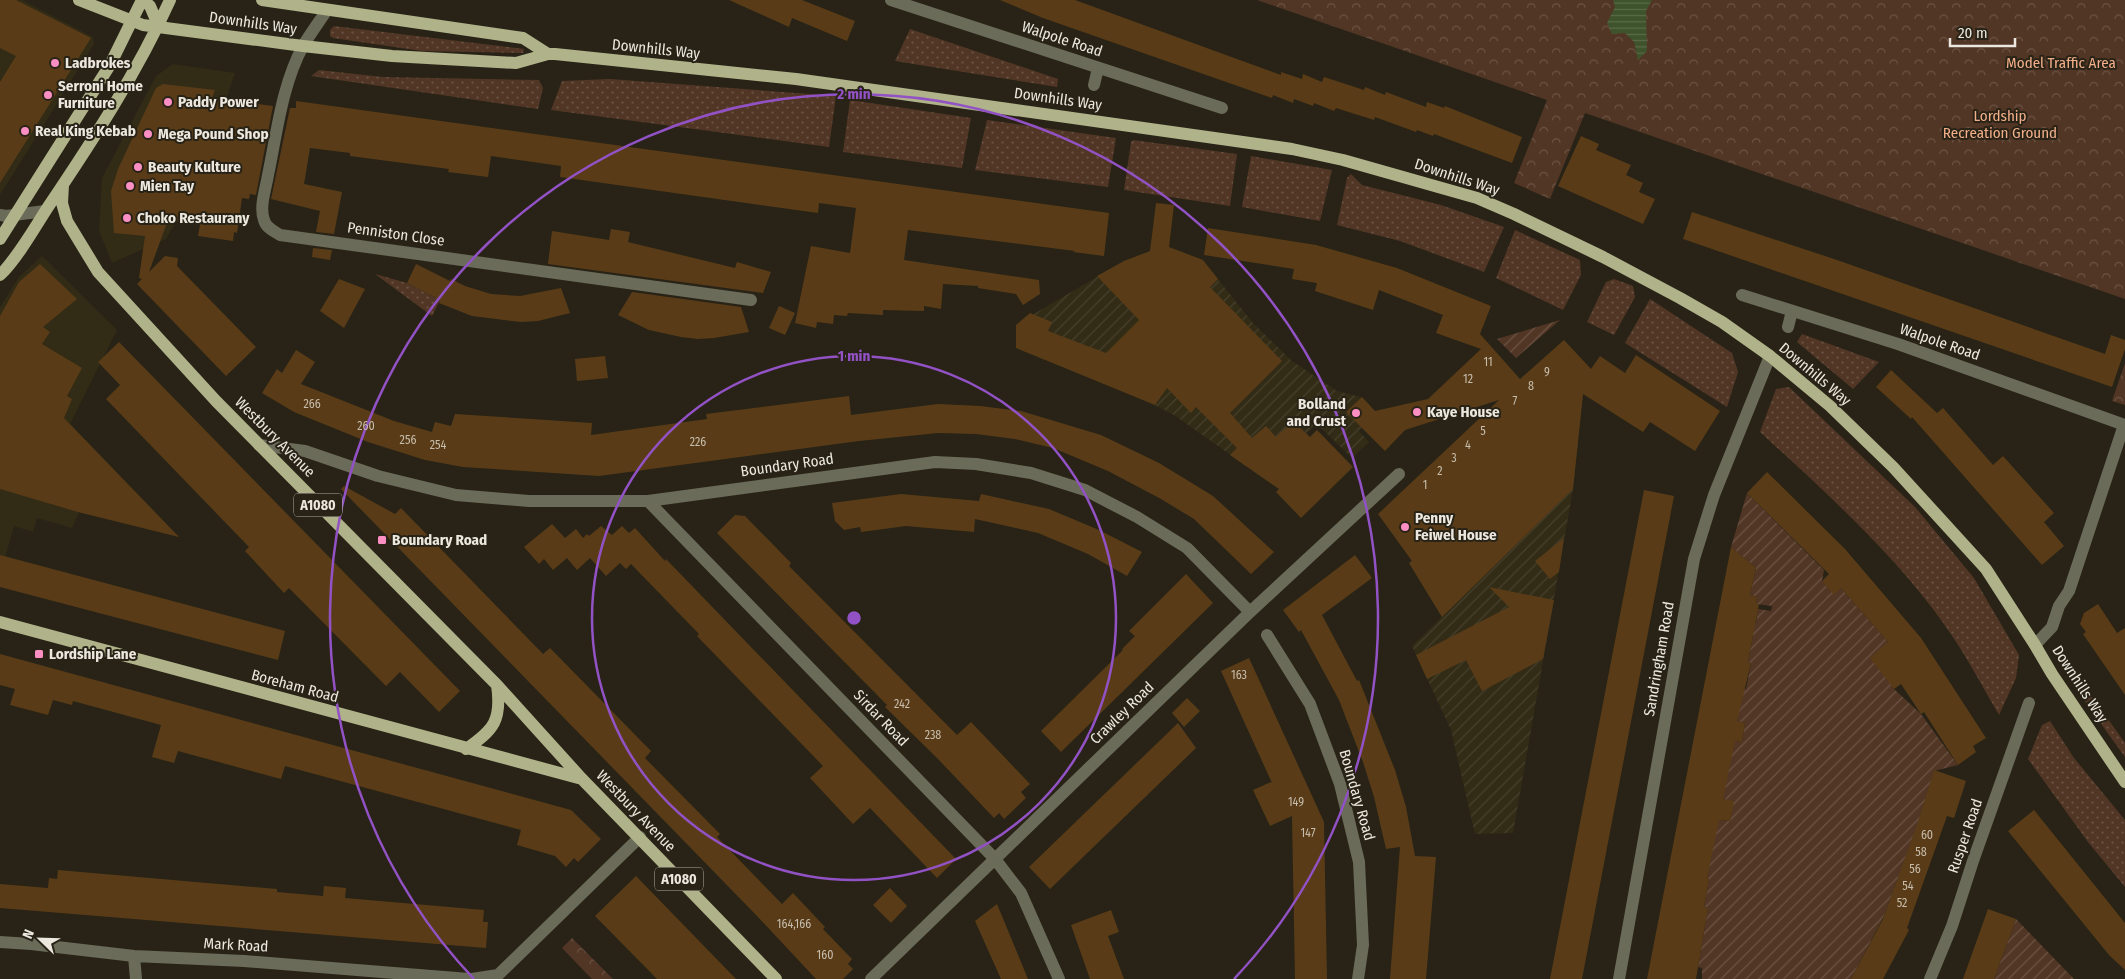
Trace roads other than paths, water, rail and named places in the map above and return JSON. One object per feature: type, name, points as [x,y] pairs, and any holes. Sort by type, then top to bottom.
[{"type":"main road","name":"Downhills Way","points":[[79,0],[138,23],[159,27],[392,56],[516,63],[548,54],[854,86],[1292,149],[1343,160],[1477,198],[1603,257],[1722,322],[1770,356],[1830,406],[1894,466],[1986,569],[2052,674],[2125,782]]},
{"type":"main road","points":[[0,239],[138,23],[142,0],[150,6],[159,27]]},
{"type":"main road","points":[[0,275],[46,211],[140,63],[159,27],[170,0]]},
{"type":"main road","name":"Downhills Way","points":[[262,0],[523,38],[548,54]]},
{"type":"main road","name":"Westbury Avenue","points":[[63,185],[62,203],[67,221],[98,272],[216,401],[497,685],[582,779],[776,979]]},
{"type":"main road","points":[[46,211],[67,221]]},
{"type":"main road","name":"Boreham Road","points":[[0,622],[582,779]]},
{"type":"main road","points":[[466,749],[485,735],[495,722],[499,710],[497,685]]},
{"type":"street","name":"Walpole Road","points":[[891,0],[1222,108]]},
{"type":"street","name":"Penniston Close","points":[[327,10],[303,46],[290,77],[280,114],[263,202],[262,218],[266,225],[280,235],[751,300]]},
{"type":"street","points":[[1094,85],[1098,68]]},
{"type":"street","points":[[0,215],[46,211]]},
{"type":"street","name":"Walpole Road","points":[[1742,295],[1898,344],[2125,425]]},
{"type":"street","points":[[1788,327],[1792,311]]},
{"type":"street","name":"Sandringham Road","points":[[1619,979],[1694,559],[1714,495],[1770,356]]},
{"type":"street","points":[[2035,645],[2052,627],[2059,606],[2069,592],[2125,425]]},
{"type":"street","name":"Boundary Road","points":[[259,445],[305,450],[378,476],[456,495],[530,500],[648,501],[935,462],[976,464],[1032,473],[1086,490],[1137,516],[1187,548],[1250,612]]},
{"type":"street","name":"Crawley Road","points":[[872,979],[1250,612],[1399,474]]},
{"type":"street","name":"Sirdar Road","points":[[648,501],[995,859],[1021,893],[1059,979]]},
{"type":"street","name":"Boundary Road","points":[[1267,635],[1310,704],[1340,784],[1359,862],[1363,945],[1358,979]]},
{"type":"street","name":"Rusper Road","points":[[1930,979],[1952,926],[2029,703]]},
{"type":"street","name":"Mark Road","points":[[0,942],[318,973],[471,979],[498,977],[640,838]]},
{"type":"street","points":[[134,956],[136,979]]},
{"type":"place","name":"Ladbrokes","points":[[55,63]]},
{"type":"place","name":"Serroni Home Furniture","points":[[48,95]]},
{"type":"place","name":"Paddy Power","points":[[168,102]]},
{"type":"place","name":"Real King Kebab","points":[[25,131]]},
{"type":"place","name":"Mega Pound Shop","points":[[148,134]]},
{"type":"place","name":"Beauty Kulture","points":[[138,167]]},
{"type":"place","name":"Mien Tay","points":[[130,186]]},
{"type":"place","name":"Choko Restaurany","points":[[127,218]]},
{"type":"place","name":"Kaye House","points":[[1417,412]]},
{"type":"place","name":"Bolland and Crust","points":[[1356,413]]},
{"type":"place","name":"Penny Feiwel House","points":[[1405,527]]},
{"type":"place","name":"Boundary Road","points":[[382,540]]},
{"type":"place","name":"Lordship Lane","points":[[39,654]]},
{"type":"park label","name":"Model Traffic Area","points":[[2061,63]]},
{"type":"park label","name":"Lordship Recreation Ground","points":[[2000,124]]}]
